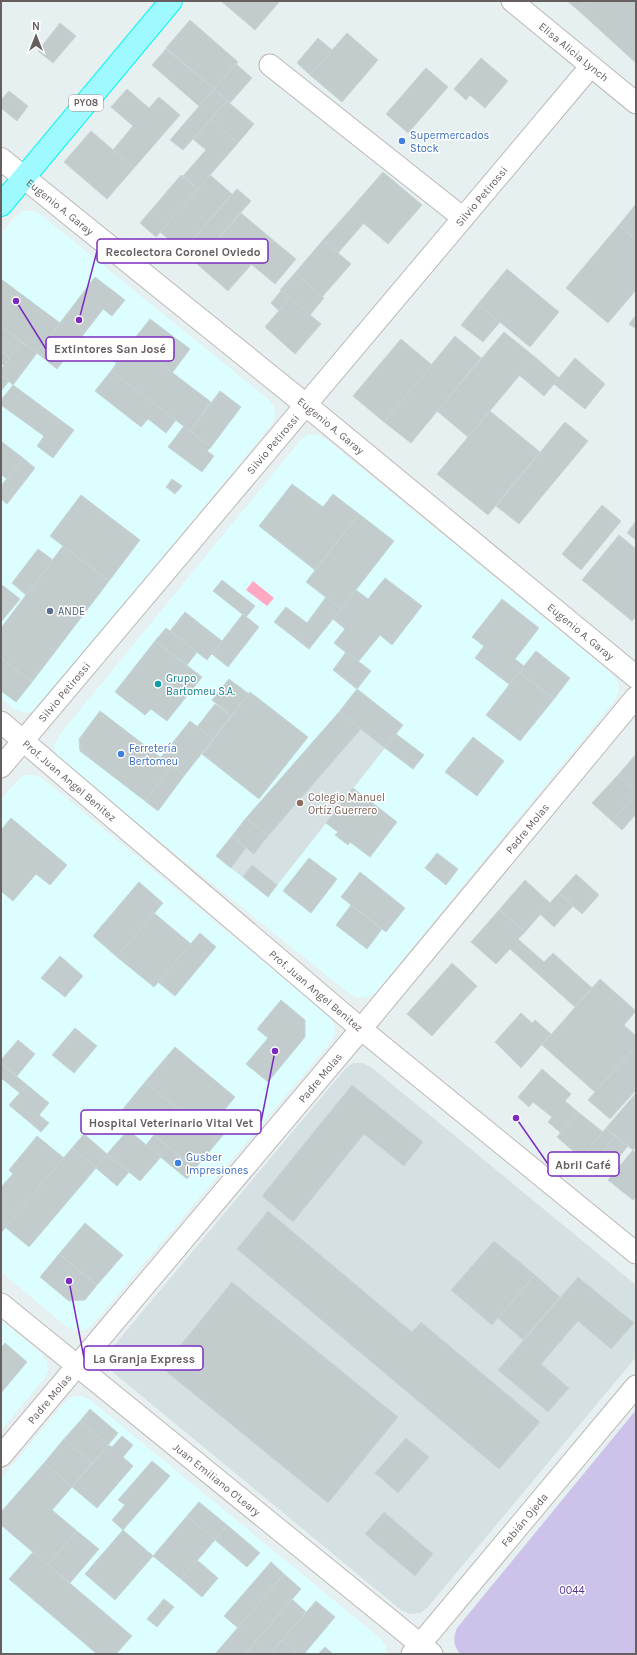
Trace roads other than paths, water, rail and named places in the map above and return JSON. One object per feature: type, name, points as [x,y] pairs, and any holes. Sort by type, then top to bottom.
[{"type":"highway","name":"PY08","points":[[1,205],[171,1]]},
{"type":"street","name":"Elisa Alicia Lynch","points":[[512,1],[636,104]]},
{"type":"street","points":[[270,65],[463,218]]},
{"type":"street","name":"Silvio Petirossi","points":[[1,767],[591,66]]},
{"type":"street","name":"Eugenio A. Garay","points":[[1,160],[306,405],[636,677]]},
{"type":"street","name":"Padre Molas","points":[[1,1456],[361,1029],[636,697]]},
{"type":"street","name":"Prof. Juan Angel Benitez","points":[[1,722],[361,1029],[636,1253]]},
{"type":"street","name":"Juan Emiliano O'Leary","points":[[1,1304],[422,1651]]},
{"type":"street","name":"Fabián Ojeda","points":[[422,1651],[636,1386]]},
{"type":"place","name":"Supermercados Stock","points":[[402,141]]},
{"type":"place","name":"Extintores San José","points":[[16,301]]},
{"type":"place","name":"Recolectora Coronel Oviedo","points":[[79,320]]},
{"type":"place","name":"ANDE","points":[[50,611]]},
{"type":"place","name":"Grupo Bartomeu S.A.","points":[[158,684]]},
{"type":"place","name":"Ferretería Bertomeu","points":[[121,754]]},
{"type":"place","name":"Colegio Manuel Ortíz Guerrero","points":[[300,803]]},
{"type":"place","name":"Hospital Veterinario Vital Vet","points":[[275,1051]]},
{"type":"place","name":"Abril Café","points":[[516,1118]]},
{"type":"place","name":"Gusber Impresiones","points":[[178,1163]]},
{"type":"place","name":"La Granja Express","points":[[69,1281]]},
{"type":"park label","name":"0044","points":[[572,1590]]}]
